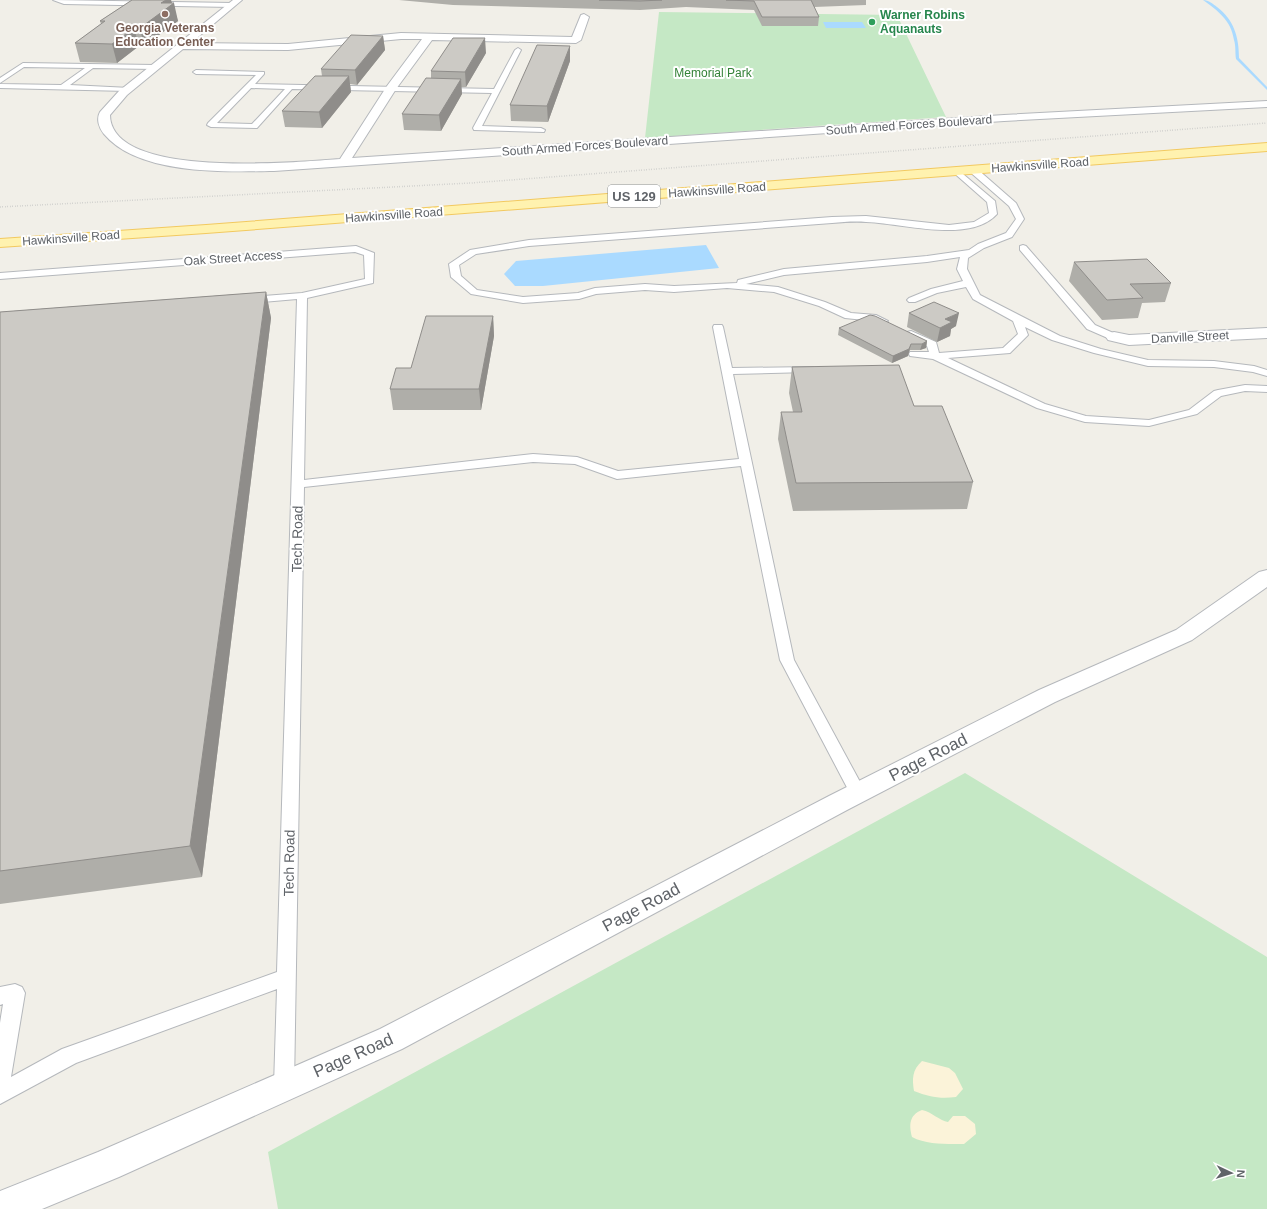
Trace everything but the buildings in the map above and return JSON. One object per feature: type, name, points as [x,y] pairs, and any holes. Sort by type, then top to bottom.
[{"type":"main road","name":"Hawkinsville Road","points":[[0,243],[206,229],[1267,147]]},
{"type":"street","name":"South Armed Forces Boulevard","points":[[235,2],[128,89],[104,114],[105,128],[113,139],[127,149],[160,159],[200,166],[233,168],[274,167],[998,119],[1267,104]]},
{"type":"street","points":[[182,46],[288,47],[378,38],[429,37],[576,40],[584,17]]},
{"type":"street","points":[[343,163],[391,88],[429,37]]},
{"type":"street","name":"Danville Street","points":[[1114,337],[1129,340],[1267,333]]},
{"type":"street","name":"Page Road","points":[[0,1208],[107,1165],[391,1039],[858,793],[1047,696],[1184,635],[1267,577]]},
{"type":"lane","points":[[56,0],[64,2],[235,2]]},
{"type":"lane","points":[[518,50],[495,91],[477,128],[541,130]]},
{"type":"lane","points":[[0,81],[24,65],[154,67]]},
{"type":"lane","points":[[64,87],[92,66]]},
{"type":"lane","points":[[196,72],[262,73],[210,125],[254,126],[291,86]]},
{"type":"lane","points":[[0,86],[128,89]]},
{"type":"lane","points":[[249,86],[495,91]]},
{"type":"lane","points":[[954,227],[979,240],[1009,235],[1020,219],[1013,205],[973,170]]},
{"type":"lane","points":[[607,300],[579,296],[523,300],[474,292],[456,277],[454,264],[473,252],[529,243],[832,220],[866,219],[954,227],[976,224],[993,214],[991,201],[957,171]]},
{"type":"lane","points":[[979,240],[973,252],[964,257],[962,269],[976,297],[1018,320],[1056,338],[1098,351],[1148,363],[1214,364],[1254,369],[1267,373]]},
{"type":"lane","points":[[1024,248],[1091,327],[1114,337]]},
{"type":"lane","name":"Oak Street Access","points":[[0,276],[356,249],[370,253],[370,281],[302,296]]},
{"type":"lane","points":[[579,296],[596,291],[645,287],[674,289],[727,285],[784,272],[927,259],[973,252]]},
{"type":"lane","points":[[912,300],[934,291],[970,283]]},
{"type":"lane","points":[[727,285],[775,289],[822,304],[849,316],[876,318],[889,324]]},
{"type":"lane","points":[[645,296],[674,289]]},
{"type":"lane","points":[[239,300],[302,296]]},
{"type":"lane","name":"Tech Road","points":[[284,1086],[302,296]]},
{"type":"lane","points":[[849,316],[858,327]]},
{"type":"lane","points":[[914,354],[935,356],[1006,351],[1023,335],[1018,320]]},
{"type":"lane","points":[[718,327],[787,660],[858,793]]},
{"type":"lane","points":[[903,330],[932,344],[935,356]]},
{"type":"lane","points":[[935,356],[1041,406],[1084,419],[1149,423],[1192,412],[1218,393],[1245,388],[1267,389]]},
{"type":"lane","points":[[727,371],[820,368]]},
{"type":"lane","points":[[298,484],[533,458],[577,461],[618,475],[746,462]]},
{"type":"lane","points":[[0,1094],[70,1056],[286,977]]},
{"type":"lane","points":[[0,996],[15,994],[0,1081]]},
{"type":"green space","name":"Memorial Park","points":[[659,12],[897,15],[946,117],[645,138]]},
{"type":"green space","points":[[965,773],[1267,957],[1267,1209],[278,1209],[268,1152]]},
{"type":"sand","points":[[922,1061],[949,1068],[955,1073],[963,1089],[956,1097],[950,1098],[935,1097],[914,1091],[913,1083],[915,1071]]},
{"type":"sand","points":[[922,1110],[948,1122],[953,1116],[965,1116],[975,1124],[976,1134],[964,1144],[931,1143],[918,1140],[912,1137],[910,1125],[912,1118]]},
{"type":"water","points":[[823,22],[862,22],[866,28],[826,28]]},
{"type":"water","points":[[706,245],[719,268],[543,286],[515,286],[504,274],[516,261]]},
{"type":"waterway","points":[[1205,0],[1226,17],[1234,31],[1237,58],[1267,89]]},
{"type":"railway","points":[[0,207],[471,183],[1267,123]]},
{"type":"place","name":"Georgia Veterans Education Center","points":[[165,14]]},
{"type":"place","name":"Warner Robins Aquanauts","points":[[872,22]]}]
